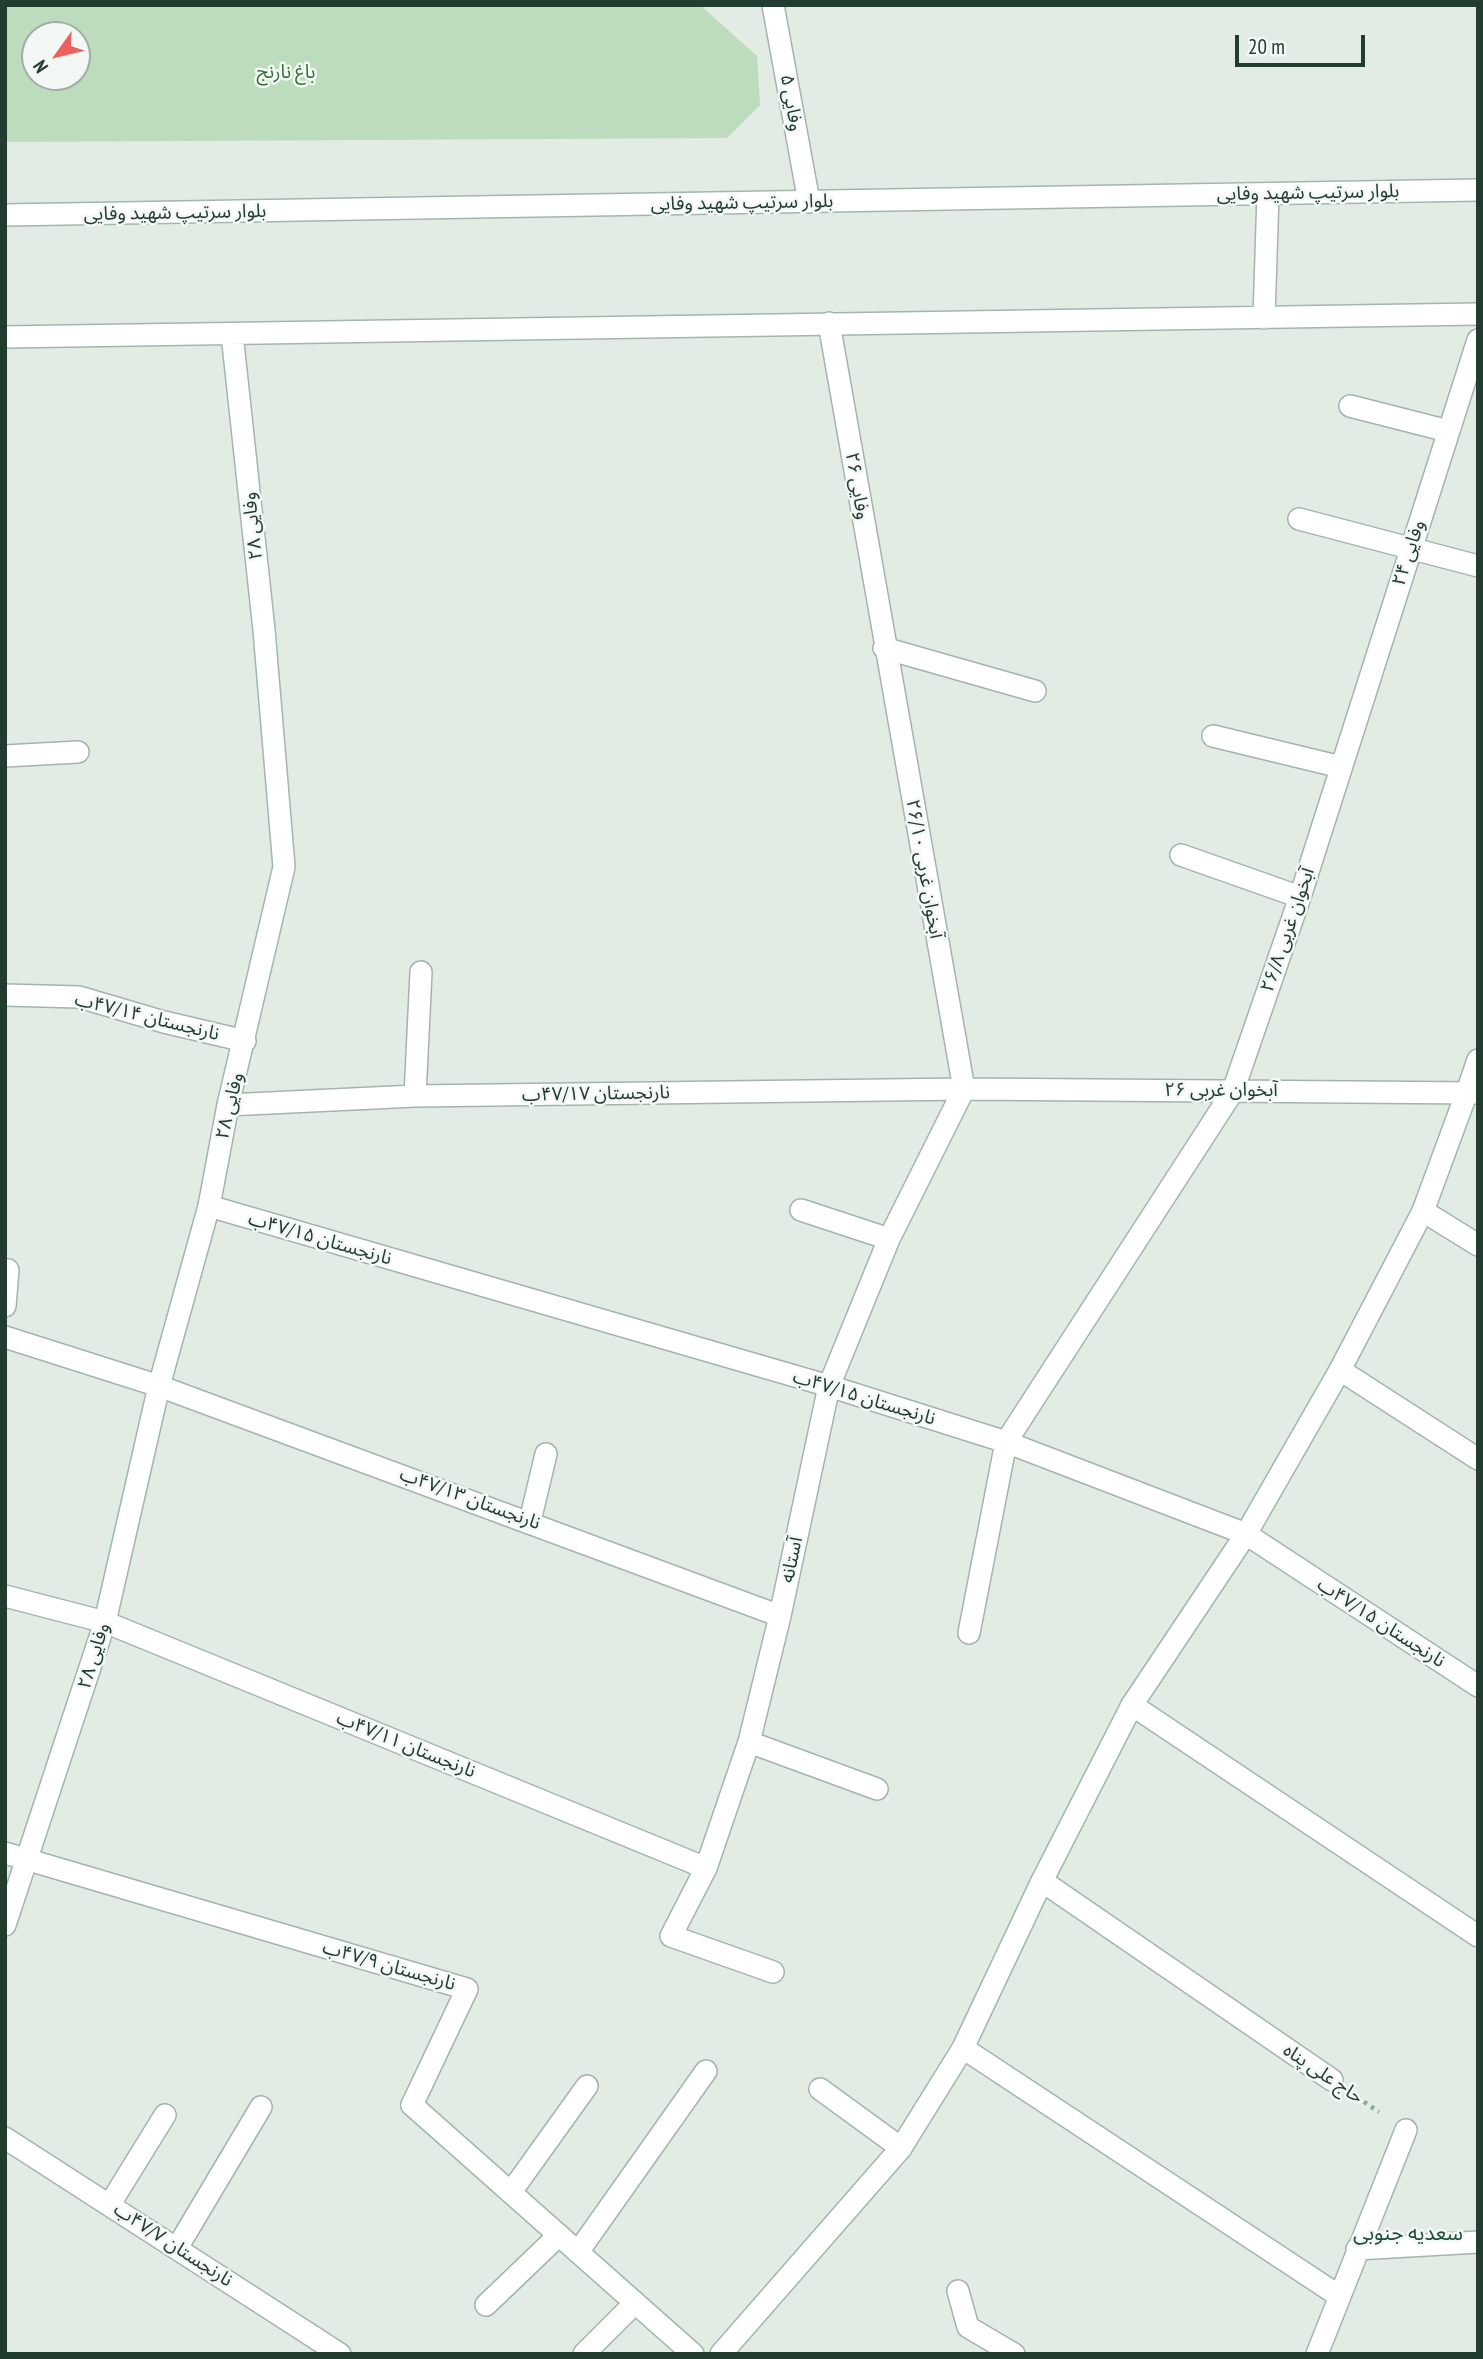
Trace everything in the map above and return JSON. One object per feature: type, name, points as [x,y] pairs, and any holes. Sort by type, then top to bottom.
[{"type":"street","name":"وفایی ۵","points":[[773,5],[809,202]]},
{"type":"street","name":"بلوار سرتیپ شهید وفایی","points":[[5,215],[1478,190]]},
{"type":"street","points":[[1264,317],[1268,194]]},
{"type":"street","points":[[5,337],[1478,314]]},
{"type":"street","name":"وفایی ۲۶","points":[[829,323],[884,648]]},
{"type":"street","name":"وفایی ۲۸","points":[[5,1925],[29,1860],[105,1622],[159,1386],[209,1206],[228,1105],[284,867],[264,630],[232,334]]},
{"type":"street","name":"وفایی ۲۴","points":[[1341,767],[1478,340]]},
{"type":"street","points":[[1350,406],[1448,430]]},
{"type":"street","points":[[1299,519],[1478,566]]},
{"type":"street","points":[[884,648],[1035,691]]},
{"type":"street","name":"آبخوان غربی ۲۶/۱۰","points":[[884,648],[964,1089]]},
{"type":"street","points":[[1213,736],[1341,767]]},
{"type":"street","points":[[5,756],[78,752]]},
{"type":"street","name":"آبخوان غربی ۲۶/۸","points":[[1006,1442],[1233,1091],[1300,897],[1341,767]]},
{"type":"street","points":[[1181,855],[1300,897]]},
{"type":"street","points":[[415,1096],[421,972]]},
{"type":"street","name":"نارنجستان ۴۷/۱۴ب","points":[[5,995],[79,997],[164,1022],[245,1041]]},
{"type":"street","points":[[721,2354],[901,2148],[963,2048],[1042,1881],[1132,1704],[1246,1535],[1340,1370],[1423,1211],[1473,1093],[1478,1060]]},
{"type":"street","name":"آبخوان غربی ۲۶","points":[[964,1089],[1473,1093]]},
{"type":"street","name":"نارنجستان ۴۷/۱۷ب","points":[[228,1105],[415,1096],[964,1089]]},
{"type":"street","name":"آستانه","points":[[773,1972],[671,1936],[706,1868],[749,1742],[780,1616],[829,1386],[889,1239],[964,1089]]},
{"type":"street","name":"نارنجستان ۴۷/۱۵ب","points":[[209,1206],[829,1386],[1006,1442],[1246,1535],[1478,1686]]},
{"type":"street","points":[[801,1210],[889,1239]]},
{"type":"street","points":[[1423,1211],[1478,1245]]},
{"type":"street","points":[[5,1306],[8,1270]]},
{"type":"street","name":"نارنجستان ۴۷/۱۳ب","points":[[5,1337],[159,1386],[530,1521],[780,1616]]},
{"type":"street","points":[[1340,1370],[1478,1459]]},
{"type":"street","points":[[970,1633],[1006,1442]]},
{"type":"street","points":[[530,1521],[546,1454]]},
{"type":"street","name":"نارنجستان ۴۷/۱۱ب","points":[[5,1596],[105,1622],[706,1868]]},
{"type":"street","points":[[1132,1704],[1478,1936]]},
{"type":"street","points":[[749,1742],[877,1788]]},
{"type":"street","points":[[5,1853],[29,1860]]},
{"type":"street","name":"نارنجستان ۴۷/۹ب","points":[[29,1860],[467,1989],[412,2105],[693,2354]]},
{"type":"street","name":"حاج علی پناه","points":[[1042,1881],[1332,2080]]},
{"type":"street","points":[[963,2048],[1339,2295]]},
{"type":"street","points":[[578,2252],[706,2071]]},
{"type":"street","points":[[511,2192],[587,2086]]},
{"type":"street","points":[[820,2089],[901,2148]]},
{"type":"street","points":[[177,2248],[261,2107]]},
{"type":"street","points":[[110,2204],[165,2115]]},
{"type":"street","points":[[1317,2354],[1406,2130]]},
{"type":"street","name":"نارنجستان ۴۷/۷ب","points":[[5,2138],[340,2354]]},
{"type":"street","points":[[486,2305],[559,2235]]},
{"type":"street","points":[[1357,2249],[1478,2242]]},
{"type":"street","points":[[958,2291],[968,2327],[1014,2354]]},
{"type":"street","points":[[584,2354],[635,2302]]},
{"type":"path","name":"حاج علی پناه","points":[[1332,2080],[1406,2130]]},
{"type":"green space","name":"باغ نارنج","points":[[5,5],[700,5],[757,56],[760,105],[727,138],[5,142]]},
{"type":"district","name":"سعدیه جنوبی","points":[[1408,2234]]}]
